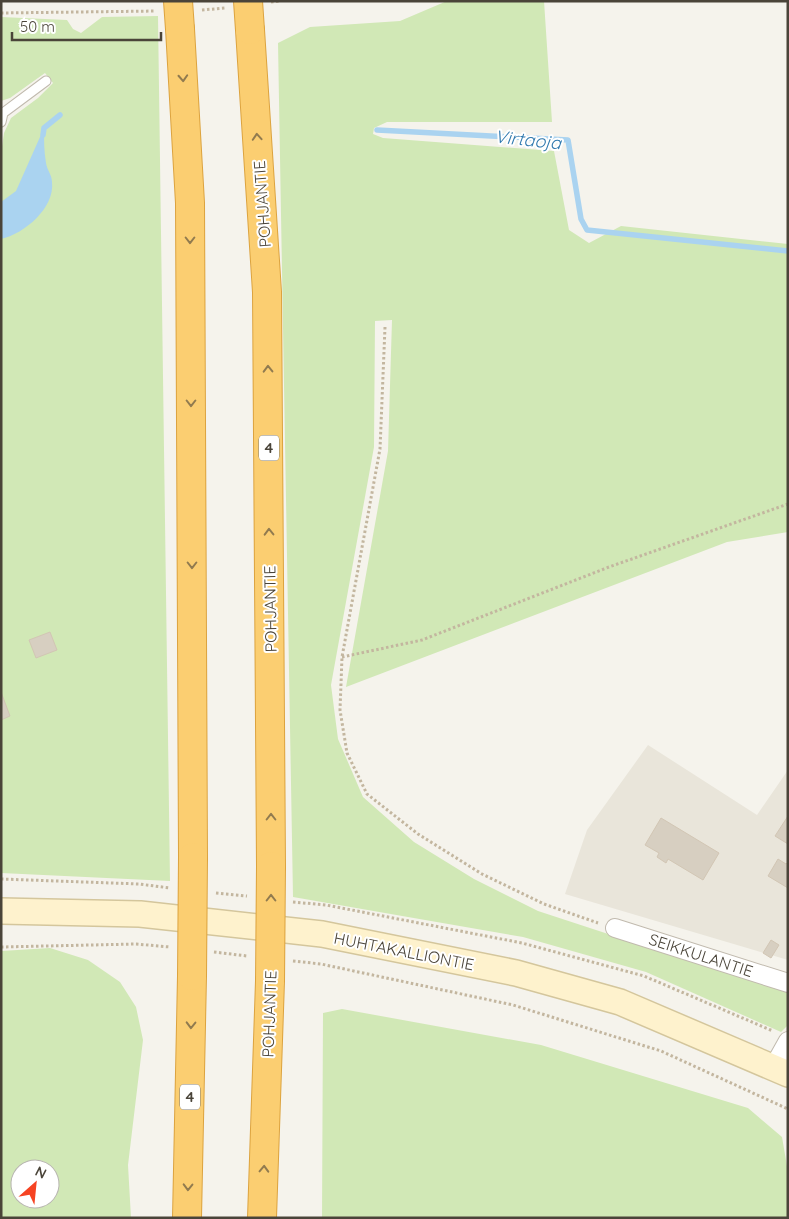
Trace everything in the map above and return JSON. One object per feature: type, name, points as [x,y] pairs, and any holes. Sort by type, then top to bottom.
[{"type":"highway","name":"POHJANTIE","points":[[250,4],[250,30],[267,292],[271,866],[270,982],[262,1218]]},
{"type":"highway","name":"4","points":[[178,13],[190,203],[193,857],[187,1218]]},
{"type":"street","name":"HUHTAKALLIONTIE","points":[[1,911],[140,914],[322,934],[477,965],[516,973],[620,1002],[781,1070]]},
{"type":"street","name":"SEIKKULANTIE","points":[[615,928],[788,983]]},
{"type":"street","points":[[781,1070],[788,1041]]},
{"type":"lane","points":[[2,115],[46,81]]},
{"type":"path","points":[[1,13],[178,13],[280,1]]},
{"type":"path","points":[[385,327],[380,450],[342,657],[340,710],[347,753],[367,794],[418,834],[482,874],[544,904],[615,928]]},
{"type":"path","points":[[342,657],[422,640],[609,567],[788,504]]},
{"type":"path","points":[[1,947],[136,944],[175,948]]},
{"type":"path","points":[[204,951],[253,956]]},
{"type":"path","points":[[292,961],[322,964],[513,1005],[661,1051],[788,1109]]},
{"type":"shaded area","points":[[648,745],[757,815],[788,770],[788,960],[565,894],[587,830]]},
{"type":"green space","points":[[447,1],[544,1],[552,122],[387,122],[374,128],[373,134],[383,138],[554,151],[569,230],[589,243],[621,226],[788,244],[788,532],[727,542],[346,687],[388,451],[392,320],[375,321],[374,447],[331,685],[338,739],[363,797],[414,842],[474,879],[538,911],[715,969],[781,987],[788,994],[788,1025],[781,1032],[646,972],[523,937],[293,897],[278,43],[310,27],[400,21]]},
{"type":"green space","points":[[158,16],[170,881],[1,873],[1,153],[4,133],[11,118],[38,98],[53,83],[45,73],[10,98],[1,101],[1,17],[67,20],[73,29],[81,33],[102,17]]},
{"type":"green space","points":[[50,948],[88,960],[120,982],[136,1007],[143,1040],[128,1165],[131,1218],[1,1218],[1,951]]},
{"type":"green space","points":[[342,1009],[541,1045],[748,1108],[782,1137],[788,1172],[788,1218],[322,1218],[323,1013]]},
{"type":"water","points":[[44,128],[45,159],[52,182],[52,192],[49,201],[28,226],[19,232],[1,239],[1,202],[16,191]]},
{"type":"building","points":[[50,632],[57,650],[36,658],[29,640]]},
{"type":"building","points":[[1,692],[10,716],[1,720]]},
{"type":"building","points":[[788,816],[788,844],[775,836]]},
{"type":"building","points":[[661,818],[719,853],[703,880],[668,859],[666,863],[657,857],[659,853],[645,845]]},
{"type":"building","points":[[778,859],[786,864],[788,862],[788,888],[768,876]]},
{"type":"building","points":[[771,940],[779,945],[771,958],[763,953]]},
{"type":"waterway","name":"Virtaoja","points":[[43,135],[44,128],[60,115]]},
{"type":"waterway","name":"Virtaoja","points":[[377,130],[568,140],[581,219],[587,230],[788,251]]}]
